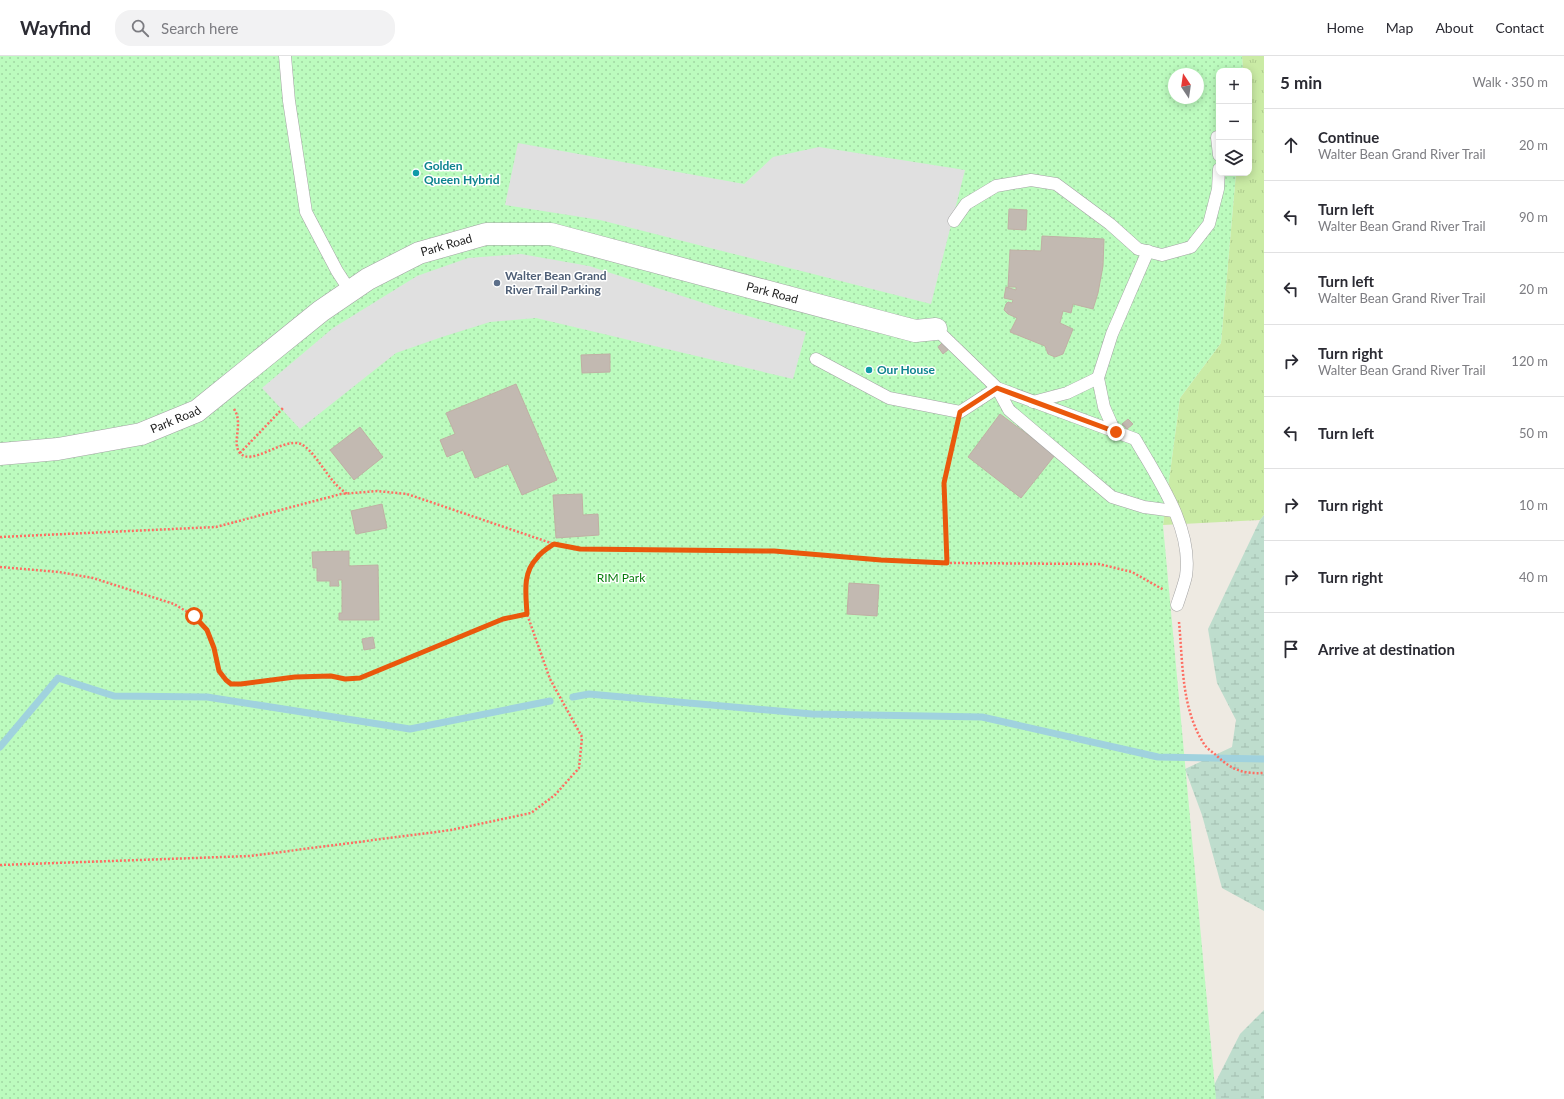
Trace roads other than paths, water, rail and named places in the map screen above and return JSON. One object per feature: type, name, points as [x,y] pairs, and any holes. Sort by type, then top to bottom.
[{"type":"street","name":"Park Road","points":[[0,454],[58,449],[141,434],[197,411],[321,311],[368,279],[419,253],[486,234],[551,234],[915,331],[936,329]]},
{"type":"lane","points":[[285,56],[288,101],[306,212],[337,271],[350,291]]},
{"type":"lane","points":[[954,221],[966,204],[996,186],[1031,180],[1056,184],[1110,224],[1138,249],[1162,255],[1191,247],[1209,224],[1218,189],[1219,176]]},
{"type":"lane","points":[[1116,432],[1104,406],[1098,378],[1112,334],[1148,251]]},
{"type":"lane","points":[[936,329],[997,388],[1009,410],[1112,497],[1144,507],[1174,511]]},
{"type":"lane","points":[[816,359],[889,398],[960,412],[997,388]]},
{"type":"lane","points":[[1033,402],[1067,393],[1098,378]]},
{"type":"lane","points":[[997,388],[1135,439],[1171,502],[1186,544],[1186,576],[1177,605]]},
{"type":"waterway","points":[[0,747],[58,678],[114,696],[207,697],[410,729],[550,701]]},
{"type":"waterway","points":[[573,697],[589,694],[812,714],[982,717],[1158,757],[1264,759]]},
{"type":"place","name":"Golden Queen Hybrid","points":[[416,173]]},
{"type":"place","name":"Walter Bean Grand River Trail Parking","points":[[497,283]]},
{"type":"place","name":"Our House","points":[[869,370]]},
{"type":"park label","name":"RIM Park","points":[[621,578]]}]
